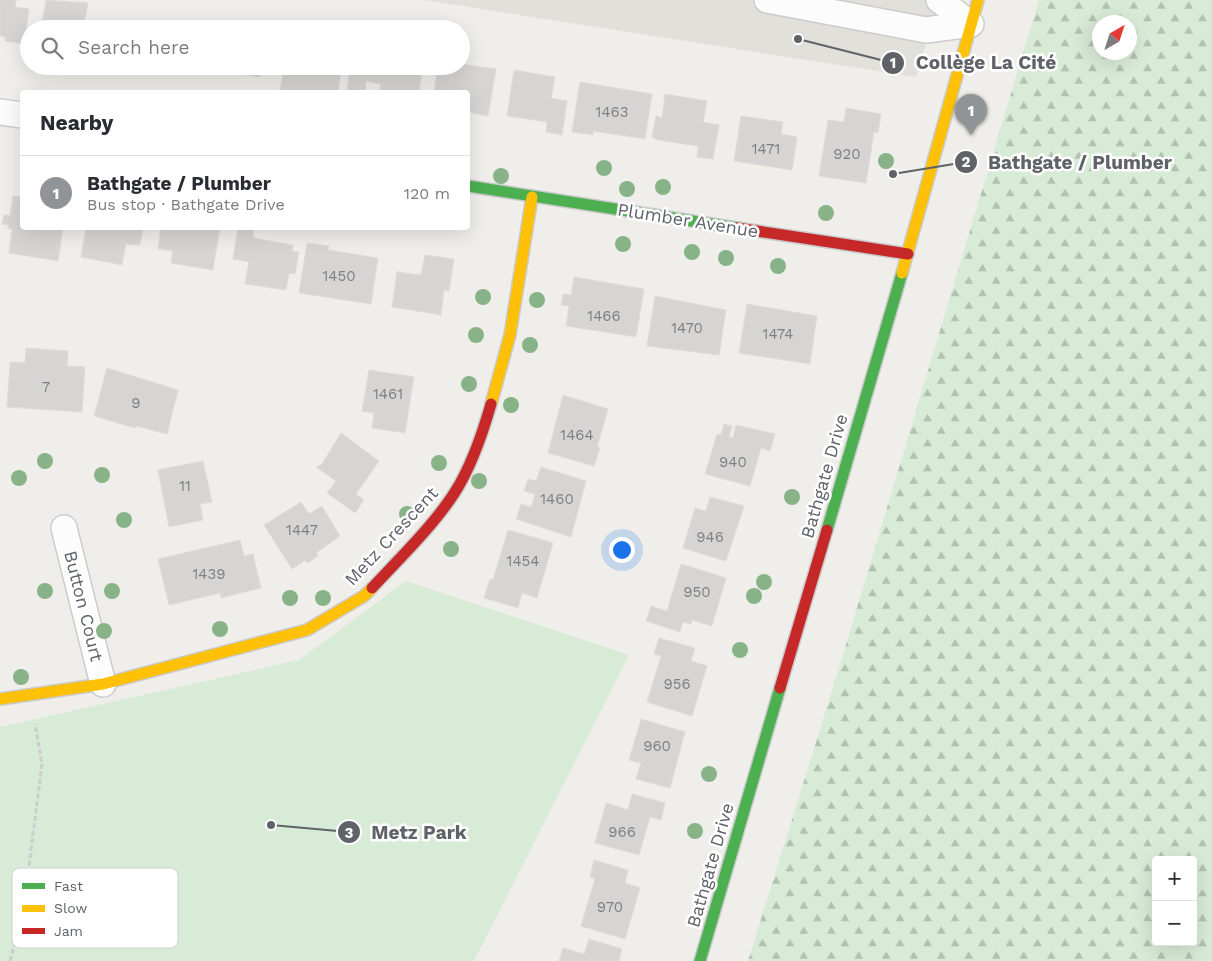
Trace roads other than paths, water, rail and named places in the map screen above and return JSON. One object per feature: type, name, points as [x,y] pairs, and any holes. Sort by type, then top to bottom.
[{"type":"street","points":[[767,0],[926,30],[971,24]]},
{"type":"street","points":[[939,0],[971,24]]},
{"type":"street","name":"Bathgate Drive","points":[[700,961],[908,254],[978,0]]},
{"type":"street","points":[[0,112],[20,115]]},
{"type":"street","name":"Plumber Avenue","points":[[470,186],[908,254]]},
{"type":"street","name":"Metz Crescent","points":[[0,699],[103,684],[307,630],[364,596],[410,547],[455,492],[484,430],[510,335],[532,197]]},
{"type":"street","name":"Button Court","points":[[64,528],[103,684]]},
{"type":"place","name":"Collège La Cité","points":[[798,39]]},
{"type":"place","name":"Bathgate / Plumber","points":[[971,135]]},
{"type":"place","name":"Bathgate / Plumber","points":[[893,174]]},
{"type":"place","name":"Metz Park","points":[[271,825]]}]
